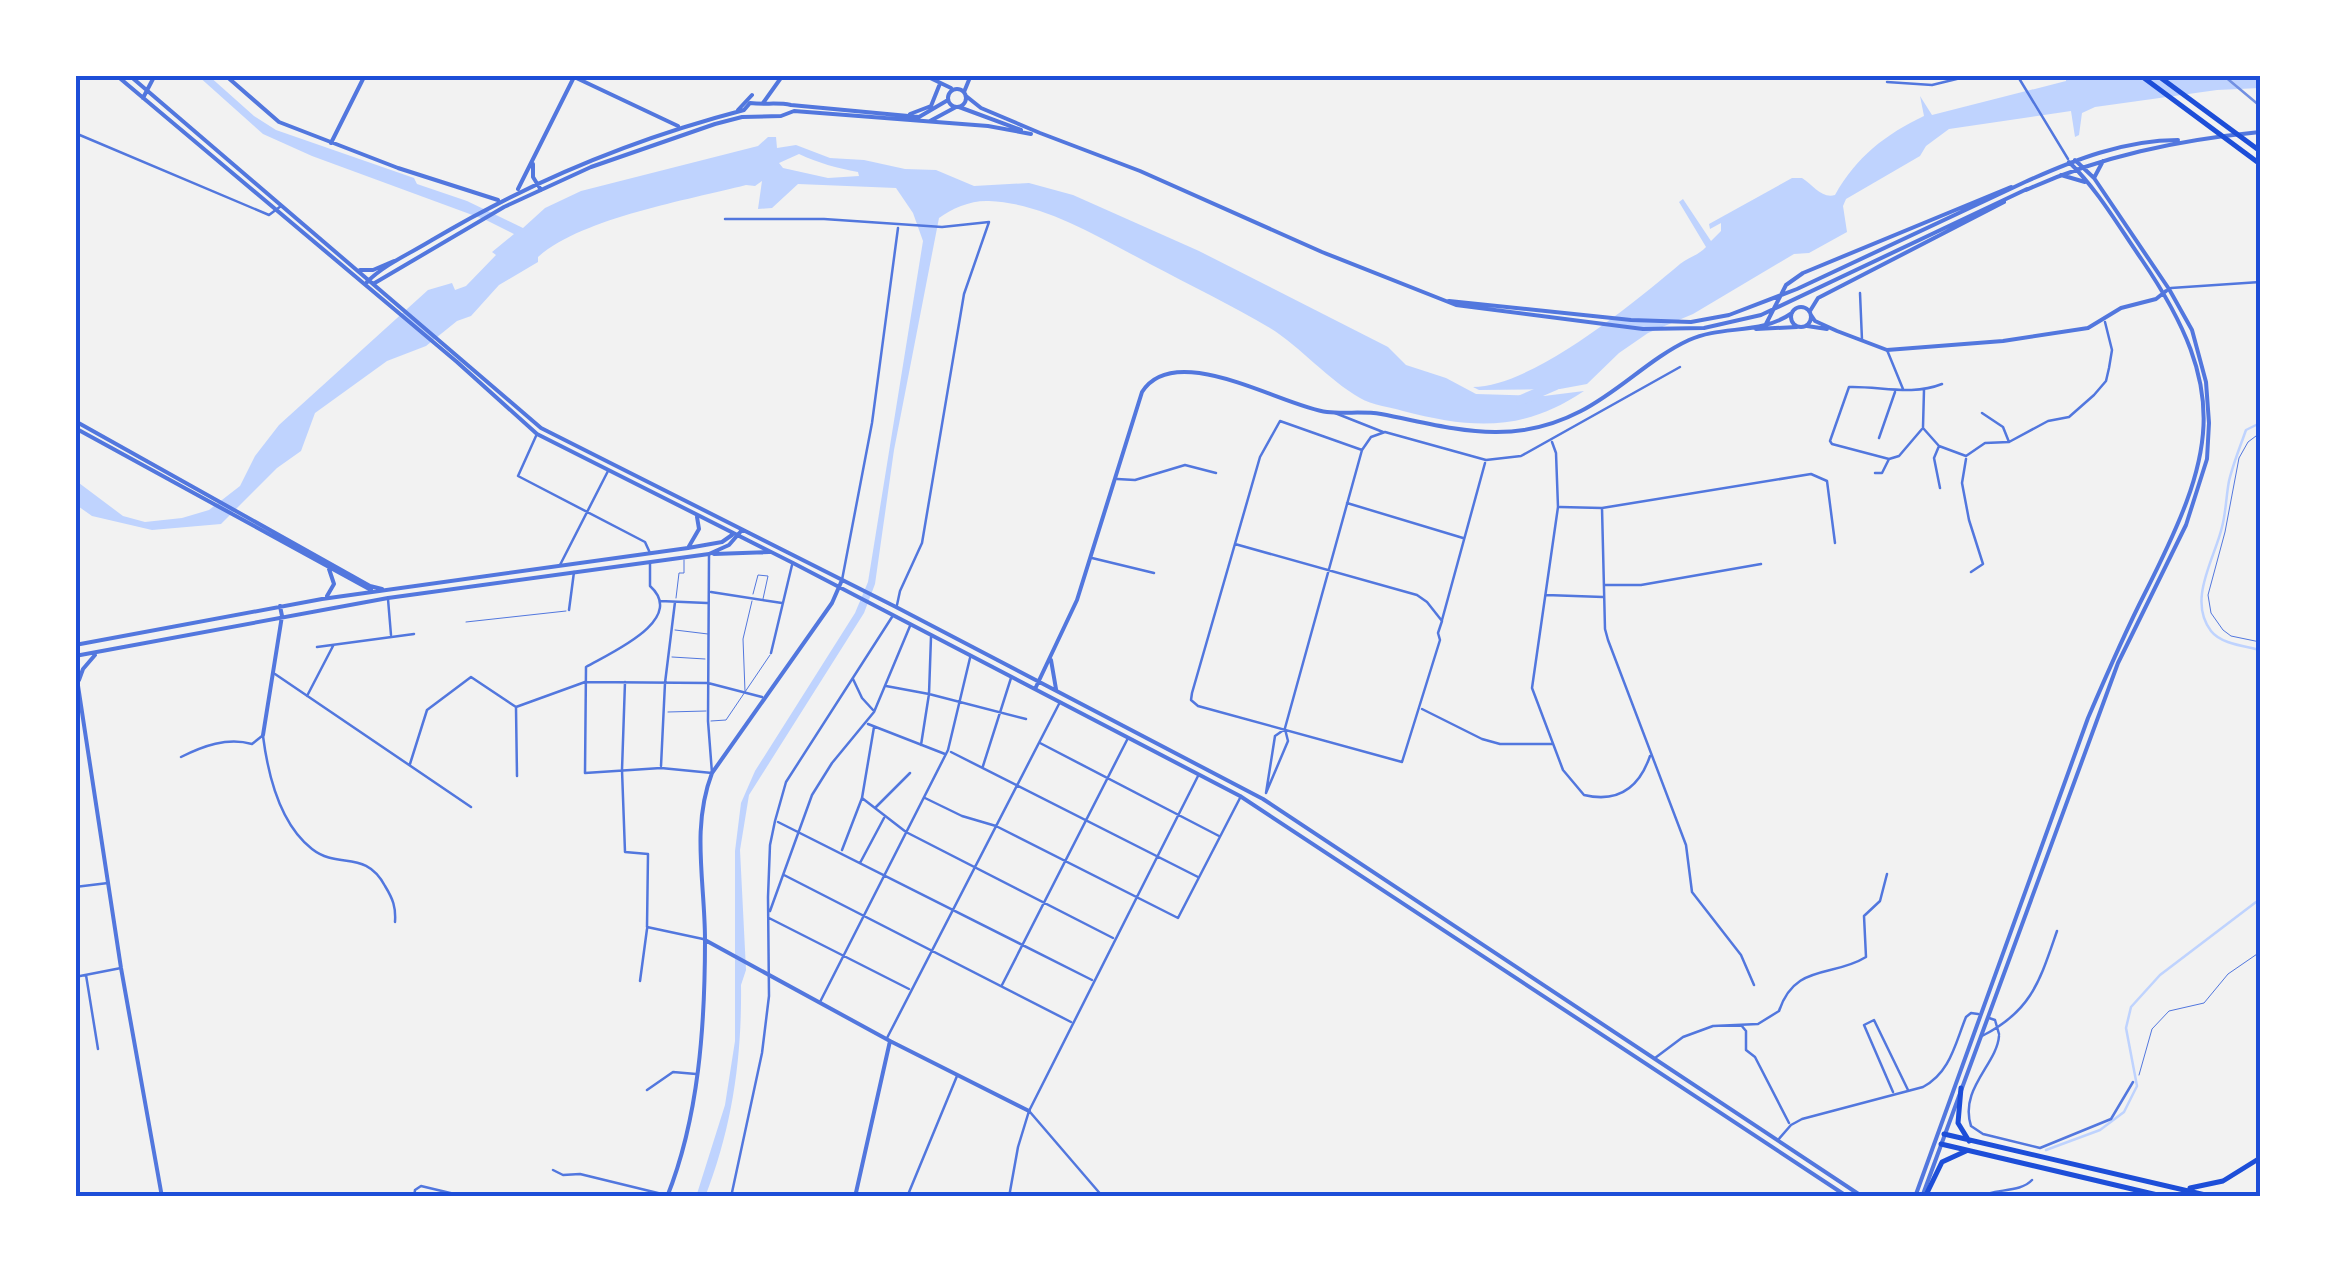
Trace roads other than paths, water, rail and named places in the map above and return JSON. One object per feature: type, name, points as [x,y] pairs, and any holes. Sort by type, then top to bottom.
[{"type":"highway","points":[[2140,75],[2260,164]]},
{"type":"highway","points":[[2157,75],[2260,151]]},
{"type":"highway","points":[[1961,1088],[1958,1123],[1970,1143]]},
{"type":"highway","points":[[1941,1134],[2214,1197]]},
{"type":"highway","points":[[1938,1143],[2166,1197]]},
{"type":"highway","points":[[1924,1197],[1929,1180],[1942,1162],[1966,1152]]},
{"type":"highway","points":[[2183,1189],[2223,1181],[2260,1158]]},
{"type":"street","points":[[116,75],[366,287],[386,296]]},
{"type":"street","points":[[129,75],[540,428],[1264,796],[1863,1197]]},
{"type":"street","points":[[143,98],[154,75]]},
{"type":"street","points":[[225,75],[279,122],[472,194],[504,199]]},
{"type":"street","points":[[332,143],[365,75]]},
{"type":"street","points":[[760,105],[783,75]]},
{"type":"street","points":[[924,75],[956,88],[981,108],[1140,171],[1322,252],[1448,301],[1493,312],[1642,329],[1730,324],[1793,302],[2000,198]]},
{"type":"street","points":[[925,123],[958,107],[971,75]]},
{"type":"street","points":[[1887,82],[1932,86],[1973,75]]},
{"type":"street","points":[[2017,75],[2076,169],[2091,180]]},
{"type":"street","points":[[516,193],[573,76],[681,127]]},
{"type":"street","points":[[934,80],[958,107],[1031,134]]},
{"type":"street","points":[[749,104],[776,101],[899,115],[927,114],[968,82]]},
{"type":"street","points":[[899,115],[932,106],[939,86]]},
{"type":"street","points":[[774,91],[776,101]]},
{"type":"street","points":[[366,287],[458,224],[548,177],[654,134],[735,113],[744,110],[752,95],[735,113]]},
{"type":"street","points":[[785,113],[786,104]]},
{"type":"street","points":[[744,110],[748,117]]},
{"type":"street","points":[[352,266],[370,271],[399,264],[504,207],[591,167],[669,139],[748,117],[816,112],[1040,134]]},
{"type":"street","points":[[654,134],[660,127],[656,118]]},
{"type":"street","points":[[667,131],[669,139]]},
{"type":"street","points":[[1802,326],[1818,298],[2026,182],[2072,161],[2151,140],[2260,132]]},
{"type":"street","points":[[75,133],[269,216],[282,204]]},
{"type":"street","points":[[1766,324],[1786,285],[1830,259],[2028,190],[2082,166],[2188,140]]},
{"type":"street","points":[[533,159],[536,174],[548,177]]},
{"type":"street","points":[[533,159],[532,171],[541,190]]},
{"type":"street","points":[[2091,180],[2104,160]]},
{"type":"street","points":[[1915,1197],[1984,1016],[2088,718],[2124,635],[2180,524],[2197,479],[2203,444],[2196,364],[2167,290],[2082,166],[2072,161]]},
{"type":"street","points":[[2061,175],[2091,180]]},
{"type":"street","points":[[472,194],[481,200],[483,210]]},
{"type":"street","points":[[1448,301],[1631,320],[1692,322],[1729,314],[1798,289],[2000,198]]},
{"type":"street","points":[[725,219],[824,219],[942,228],[989,222],[964,294],[922,543],[896,607]]},
{"type":"street","points":[[553,1170],[667,1196],[680,1165],[698,1074],[705,940],[699,824],[702,799],[712,773],[844,581],[872,423],[898,250],[898,226]]},
{"type":"street","points":[[386,296],[382,281],[399,264]]},
{"type":"street","points":[[1752,329],[1802,306],[1815,321],[1887,350],[2003,341],[2088,328],[2130,304],[2156,299],[2167,290],[2260,282]]},
{"type":"street","points":[[1860,293],[1862,340]]},
{"type":"street","points":[[1792,313],[1791,319],[1802,326]]},
{"type":"street","points":[[1971,572],[1983,564],[1968,520],[1962,484],[1966,456],[1985,444],[2008,442],[2048,420],[2069,417],[2106,381],[2112,350],[2104,320]]},
{"type":"street","points":[[1035,689],[1076,600],[1142,392],[1160,375],[1232,379],[1317,410],[1380,414],[1468,432],[1530,431],[1586,408],[1660,354],[1692,338],[1802,326],[1837,331]]},
{"type":"street","points":[[1887,350],[1903,390]]},
{"type":"street","points":[[459,360],[537,434],[1240,796],[1848,1197]]},
{"type":"street","points":[[1334,412],[1385,432],[1486,460],[1522,456],[1680,367]]},
{"type":"street","points":[[1924,388],[1923,428],[1899,456],[1889,459],[1830,441],[1849,387],[1871,386],[1894,392],[1942,384]]},
{"type":"street","points":[[1879,438],[1894,392]]},
{"type":"street","points":[[1982,412],[2002,427],[2008,442]]},
{"type":"street","points":[[1362,450],[1280,421],[1260,457],[1191,700],[1198,706],[1402,762],[1416,711],[1421,709],[1486,460]]},
{"type":"street","points":[[75,425],[371,588]]},
{"type":"street","points":[[1923,428],[1938,446],[1966,456]]},
{"type":"street","points":[[1259,808],[1288,742],[1285,729],[1362,450],[1371,438],[1385,432]]},
{"type":"street","points":[[537,434],[518,476],[646,542],[650,586],[660,601],[650,629],[586,667],[586,772],[661,768],[712,773]]},
{"type":"street","points":[[1552,440],[1558,507],[1532,688],[1563,770],[1576,790],[1598,798],[1630,790],[1641,779],[1650,754]]},
{"type":"street","points":[[1938,446],[1934,458],[1940,488]]},
{"type":"street","points":[[1875,474],[1882,473],[1889,459]]},
{"type":"street","points":[[1115,479],[1134,480],[1185,465],[1216,473]]},
{"type":"street","points":[[560,565],[608,470]]},
{"type":"street","points":[[1558,507],[1602,508],[1812,474],[1827,481],[1835,543]]},
{"type":"street","points":[[1347,503],[1465,538]]},
{"type":"street","points":[[1602,508],[1608,640],[1686,844],[1692,892],[1741,954],[1754,985]]},
{"type":"street","points":[[688,548],[700,525],[694,514]]},
{"type":"street","points":[[710,554],[729,545],[739,528]]},
{"type":"street","points":[[266,531],[329,568],[384,591]]},
{"type":"street","points":[[75,645],[280,606],[688,548],[722,542],[736,535]]},
{"type":"street","points":[[1235,544],[1416,595],[1442,621]]},
{"type":"street","points":[[75,656],[385,598],[650,560],[770,552]]},
{"type":"street","points":[[710,554],[708,721],[712,773]]},
{"type":"street","points":[[1090,558],[1154,572]]},
{"type":"street","points":[[569,610],[573,563]]},
{"type":"street","points":[[771,653],[793,563]]},
{"type":"street","points":[[1605,585],[1641,585],[1761,564]]},
{"type":"street","points":[[308,602],[332,591],[329,568]]},
{"type":"street","points":[[384,591],[391,637]]},
{"type":"street","points":[[709,592],[783,604]]},
{"type":"street","points":[[1546,594],[1605,597]]},
{"type":"street","points":[[660,601],[708,602]]},
{"type":"street","points":[[661,768],[665,682],[675,602]]},
{"type":"street","points":[[280,606],[282,616],[263,735],[280,806],[302,841],[316,853],[361,861],[374,869],[396,906],[395,922]]},
{"type":"street","points":[[731,1197],[762,1053],[770,845],[775,821],[786,782],[892,617]]},
{"type":"street","points":[[222,618],[224,627]]},
{"type":"street","points":[[768,917],[812,794],[874,712],[910,626]]},
{"type":"street","points":[[317,647],[414,634]]},
{"type":"street","points":[[921,745],[929,694],[931,636]]},
{"type":"street","points":[[306,697],[334,644]]},
{"type":"street","points":[[76,682],[96,653]]},
{"type":"street","points":[[1052,654],[1051,676],[1056,690]]},
{"type":"street","points":[[820,1003],[947,753],[970,657]]},
{"type":"street","points":[[75,666],[162,1197]]},
{"type":"street","points":[[274,673],[471,807]]},
{"type":"street","points":[[410,765],[427,710],[472,677],[516,707]]},
{"type":"street","points":[[982,768],[1011,677]]},
{"type":"street","points":[[852,678],[874,712]]},
{"type":"street","points":[[516,707],[585,682],[708,683],[763,698]]},
{"type":"street","points":[[625,682],[625,852],[648,854],[647,927],[640,980]]},
{"type":"street","points":[[884,686],[1026,718]]},
{"type":"street","points":[[855,1197],[888,1040],[1060,701]]},
{"type":"street","points":[[516,707],[517,776]]},
{"type":"street","points":[[1421,709],[1482,740],[1553,744]]},
{"type":"street","points":[[867,724],[982,768],[1199,878]]},
{"type":"street","points":[[840,853],[862,798],[874,726]]},
{"type":"street","points":[[1002,986],[1132,729]]},
{"type":"street","points":[[1264,796],[1275,736],[1285,729]]},
{"type":"street","points":[[181,757],[202,746],[239,740],[252,744],[263,735]]},
{"type":"street","points":[[1039,742],[1219,836]]},
{"type":"street","points":[[875,808],[910,773]]},
{"type":"street","points":[[1009,1197],[1029,1111],[1199,774]]},
{"type":"street","points":[[924,798],[962,816],[996,826],[1178,918],[1240,796]]},
{"type":"street","points":[[862,798],[906,832],[1114,939]]},
{"type":"street","points":[[860,864],[885,816]]},
{"type":"street","points":[[775,821],[1094,981]]},
{"type":"street","points":[[782,874],[1072,1023]]},
{"type":"street","points":[[1653,1059],[1683,1036],[1713,1026],[1758,1024],[1780,1010],[1786,992],[1808,975],[1852,965],[1866,957],[1864,916],[1880,901],[1887,874]]},
{"type":"street","points":[[75,887],[110,883]]},
{"type":"street","points":[[768,917],[912,990]]},
{"type":"street","points":[[647,927],[705,940],[888,1040],[1029,1111],[1104,1197]]},
{"type":"street","points":[[1980,1036],[1998,1028],[2036,990],[2057,931]]},
{"type":"street","points":[[75,977],[122,968]]},
{"type":"street","points":[[86,975],[98,1049]]},
{"type":"street","points":[[1772,1147],[1791,1126],[1936,1080],[1947,1066],[1966,1017],[1972,1013],[1996,1020],[1999,1036],[1999,1044],[1978,1080],[1968,1109],[1968,1119],[1983,1134],[2039,1150],[2111,1118],[2134,1082]]},
{"type":"street","points":[[1941,1134],[1980,1036],[1984,1016]]},
{"type":"street","points":[[1894,1093],[1864,1025],[1874,1020],[1909,1091]]},
{"type":"street","points":[[1740,1024],[1746,1031],[1746,1050],[1754,1057],[1791,1126]]},
{"type":"street","points":[[1989,1032],[1999,1036]]},
{"type":"street","points":[[647,1090],[674,1072],[698,1074]]},
{"type":"street","points":[[907,1197],[957,1074]]},
{"type":"street","points":[[1929,1180],[1938,1143]]},
{"type":"street","points":[[1978,1197],[2000,1188],[2023,1188],[2032,1180]]},
{"type":"street","points":[[1832,1197],[1842,1184]]},
{"type":"street","points":[[414,1197],[421,1186],[467,1197]]},
{"type":"street","points":[[800,1197],[839,1197]]},
{"type":"lane","points":[[2260,433],[2248,442],[2239,458],[2208,596],[2210,613],[2223,630],[2231,636],[2260,642]]},
{"type":"lane","points":[[675,602],[679,573],[684,573],[684,557]]},
{"type":"lane","points":[[745,691],[744,640],[758,574],[768,576],[762,600]]},
{"type":"lane","points":[[466,622],[569,610]]},
{"type":"lane","points":[[672,630],[708,634]]},
{"type":"lane","points":[[708,721],[726,720],[771,653]]},
{"type":"lane","points":[[668,656],[708,659]]},
{"type":"lane","points":[[665,712],[708,712]]},
{"type":"lane","points":[[2138,1075],[2152,1029],[2170,1011],[2204,1003],[2228,974],[2260,952]]},
{"type":"water","points":[[197,75],[208,75],[276,130],[414,178],[417,184],[467,201],[523,228],[545,208],[581,191],[758,146],[768,137],[776,137],[777,148],[796,145],[830,158],[936,170],[974,186],[1029,183],[1073,195],[1199,251],[1388,347],[1406,365],[1446,378],[1476,394],[1544,396],[1584,391],[1540,414],[1497,423],[1452,421],[1375,404],[1348,390],[1270,328],[1052,215],[989,201],[962,205],[939,218],[894,450],[875,584],[864,613],[749,795],[740,850],[746,970],[741,985],[737,1066],[729,1119],[714,1171],[705,1197],[696,1197],[725,1105],[735,1041],[735,851],[741,803],[755,771],[855,613],[868,582],[923,241],[913,213],[896,188],[798,184],[772,208],[758,209],[762,181],[755,186],[666,204],[608,221],[557,243],[538,257],[538,262],[499,285],[471,316],[457,321],[426,346],[387,361],[315,413],[301,451],[277,468],[221,524],[152,530],[92,516],[75,504],[75,480],[123,516],[145,522],[209,510],[240,486],[255,456],[279,425],[428,290],[452,283],[455,290],[466,286],[496,255],[492,252],[514,234],[263,134]],"holes":[[[799,154],[858,172],[859,176],[828,178],[783,168],[779,163]]]},
{"type":"water","points":[[2066,75],[2260,75],[2260,88],[2095,107],[2082,113],[2079,135],[2075,137],[2071,111],[1949,129],[1926,146],[1920,156],[1846,199],[1843,206],[1847,232],[1809,253],[1794,254],[1693,314],[1648,333],[1619,353],[1587,384],[1560,389],[1473,387],[1497,383],[1553,358],[1703,250],[1706,247],[1679,202],[1683,199],[1711,241],[1721,231],[1721,223],[1710,229],[1709,224],[1792,178],[1802,178],[1822,193],[1835,195],[1852,169],[1873,148],[1924,116],[1920,96],[1932,115],[2066,81]]},
{"type":"waterway","points":[[1521,400],[1556,385]]},
{"type":"waterway","points":[[2260,423],[2246,430],[2232,468],[2222,527],[2202,593],[2204,619],[2215,635],[2260,650]]},
{"type":"waterway","points":[[2046,1150],[2100,1130],[2124,1112],[2137,1086],[2126,1028],[2131,1007],[2160,975],[2260,899]]},
{"type":"railway","points":[[2223,75],[2260,106]]}]
